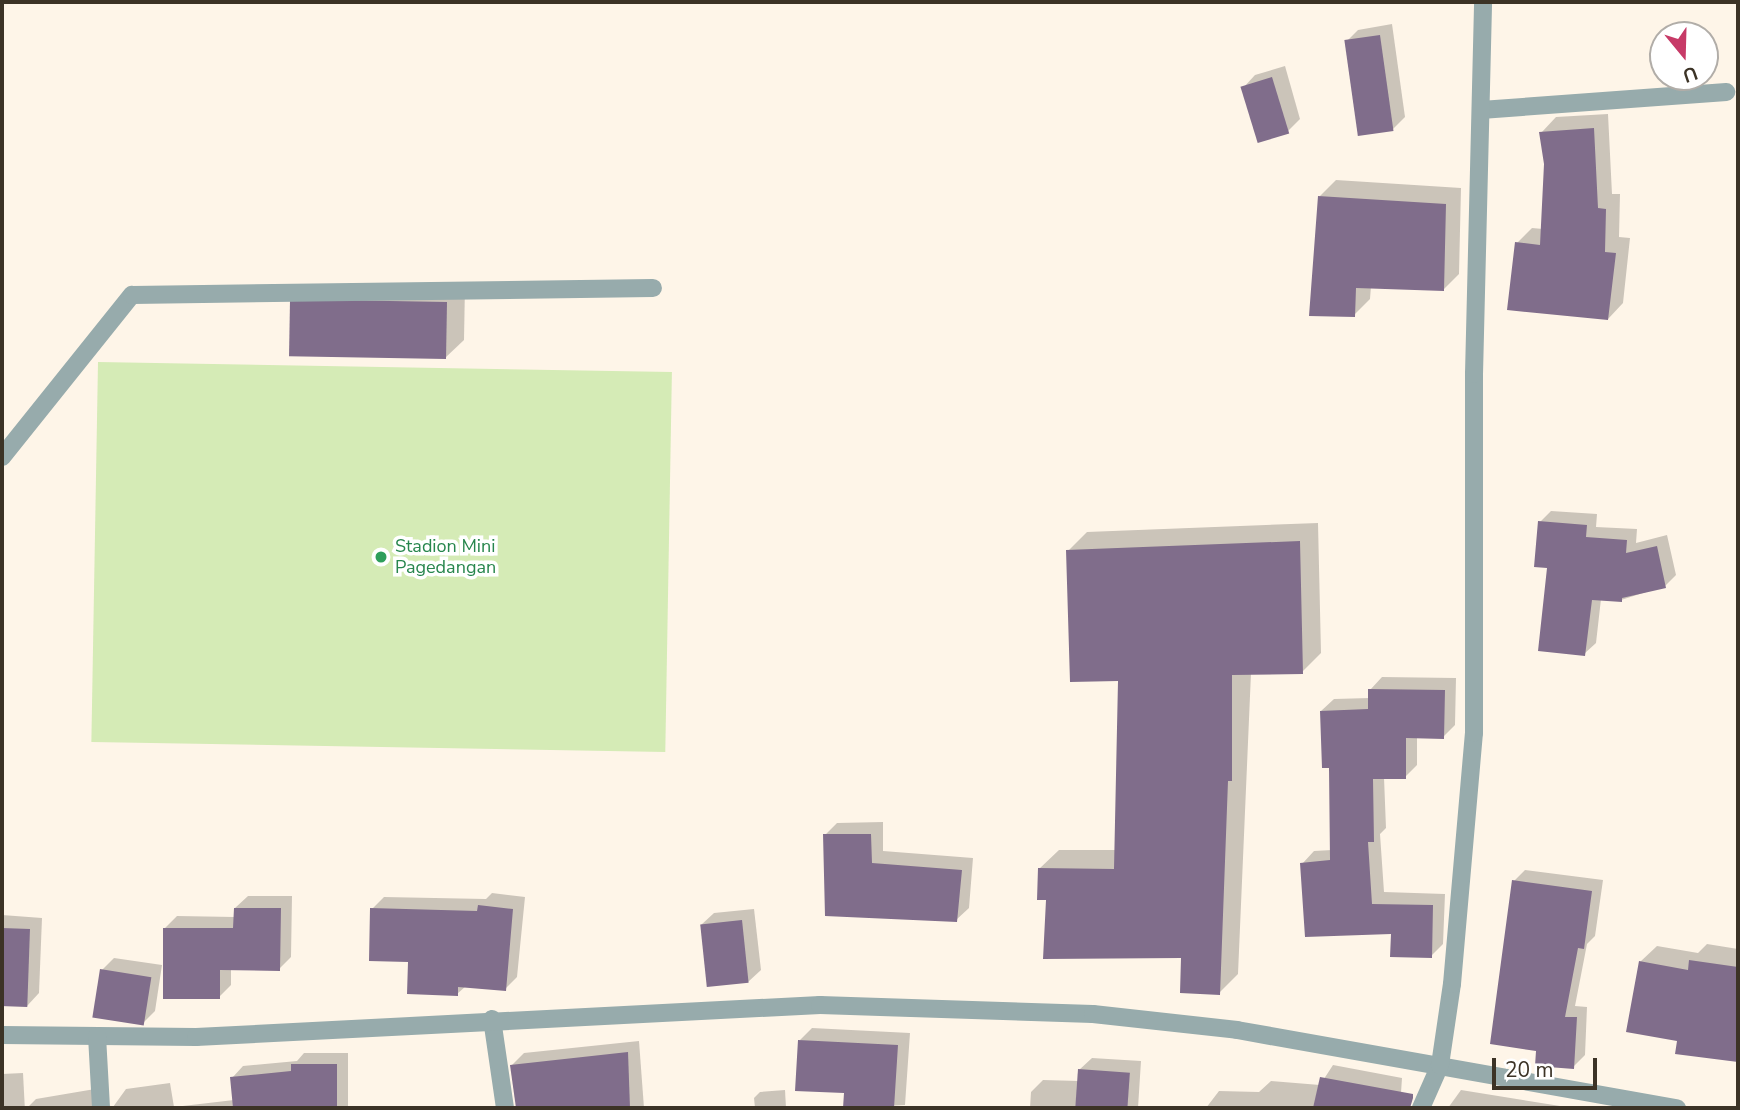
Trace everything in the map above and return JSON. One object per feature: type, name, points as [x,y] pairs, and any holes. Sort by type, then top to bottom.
[{"type":"street","points":[[1421,1108],[1440,1065],[1452,984],[1474,733],[1474,387],[1483,2]]},
{"type":"street","points":[[1481,110],[1726,92]]},
{"type":"street","points":[[2,457],[132,295],[653,288]]},
{"type":"street","points":[[2,1035],[196,1037],[492,1019],[820,1005],[1093,1014],[1237,1030],[1677,1108]]},
{"type":"street","points":[[492,1019],[505,1108]]},
{"type":"street","points":[[97,1036],[101,1108]]},
{"type":"green space","name":"Stadion Mini Pagedangan","points":[[98,362],[672,372],[665,752],[91,742]]},
{"type":"building","points":[[1380,35],[1393,131],[1358,136],[1344,40]]},
{"type":"building","points":[[1272,77],[1289,133],[1258,143],[1240,87]]},
{"type":"building","points":[[1594,128],[1598,208],[1606,209],[1605,252],[1616,253],[1608,320],[1507,310],[1515,242],[1540,245],[1544,164],[1539,132]]},
{"type":"building","points":[[1318,196],[1446,204],[1444,291],[1356,288],[1355,317],[1309,316]]},
{"type":"building","points":[[290,299],[447,302],[446,359],[289,356]]},
{"type":"building","points":[[1538,521],[1587,525],[1586,537],[1627,540],[1626,553],[1657,546],[1666,588],[1622,598],[1622,602],[1592,600],[1585,656],[1538,651],[1547,568],[1534,567]]},
{"type":"building","points":[[1300,541],[1303,674],[1232,675],[1232,781],[1228,781],[1220,995],[1180,993],[1181,958],[1043,959],[1046,900],[1037,900],[1038,868],[1114,869],[1118,681],[1070,682],[1066,550]]},
{"type":"building","points":[[1368,689],[1445,690],[1444,739],[1406,738],[1406,779],[1373,779],[1374,842],[1368,842],[1372,904],[1433,905],[1432,958],[1390,957],[1391,934],[1305,937],[1300,863],[1330,860],[1329,768],[1322,768],[1320,711],[1368,709]]},
{"type":"building","points":[[823,834],[871,834],[872,863],[962,870],[957,922],[825,916]]},
{"type":"building","points":[[1512,880],[1592,891],[1584,949],[1578,948],[1565,1017],[1577,1017],[1574,1069],[1535,1066],[1536,1051],[1490,1044]]},
{"type":"building","points":[[478,905],[513,909],[506,991],[458,987],[458,996],[407,994],[408,962],[369,961],[370,908],[477,911]]},
{"type":"building","points":[[234,908],[281,908],[280,971],[220,970],[220,999],[163,999],[163,928],[233,928]]},
{"type":"building","points":[[742,920],[749,983],[707,987],[700,924]]},
{"type":"building","points":[[2,928],[30,929],[27,1007],[2,1006]]},
{"type":"building","points":[[1689,960],[1738,967],[1738,1062],[1675,1054],[1677,1041],[1626,1032],[1639,961],[1688,970]]},
{"type":"building","points":[[100,969],[151,977],[144,1026],[92,1017]]},
{"type":"building","points":[[798,1040],[898,1045],[894,1108],[843,1108],[844,1093],[795,1091]]},
{"type":"building","points":[[628,1052],[630,1108],[516,1108],[510,1065]]},
{"type":"building","points":[[291,1064],[337,1064],[337,1108],[233,1108],[230,1077],[291,1071]]},
{"type":"building","points":[[1078,1069],[1130,1073],[1127,1108],[1075,1108]]},
{"type":"building","points":[[1320,1077],[1413,1094],[1413,1098],[1410,1108],[1313,1108]]},
{"type":"place","name":"Stadion Mini Pagedangan","points":[[381,557]]}]
